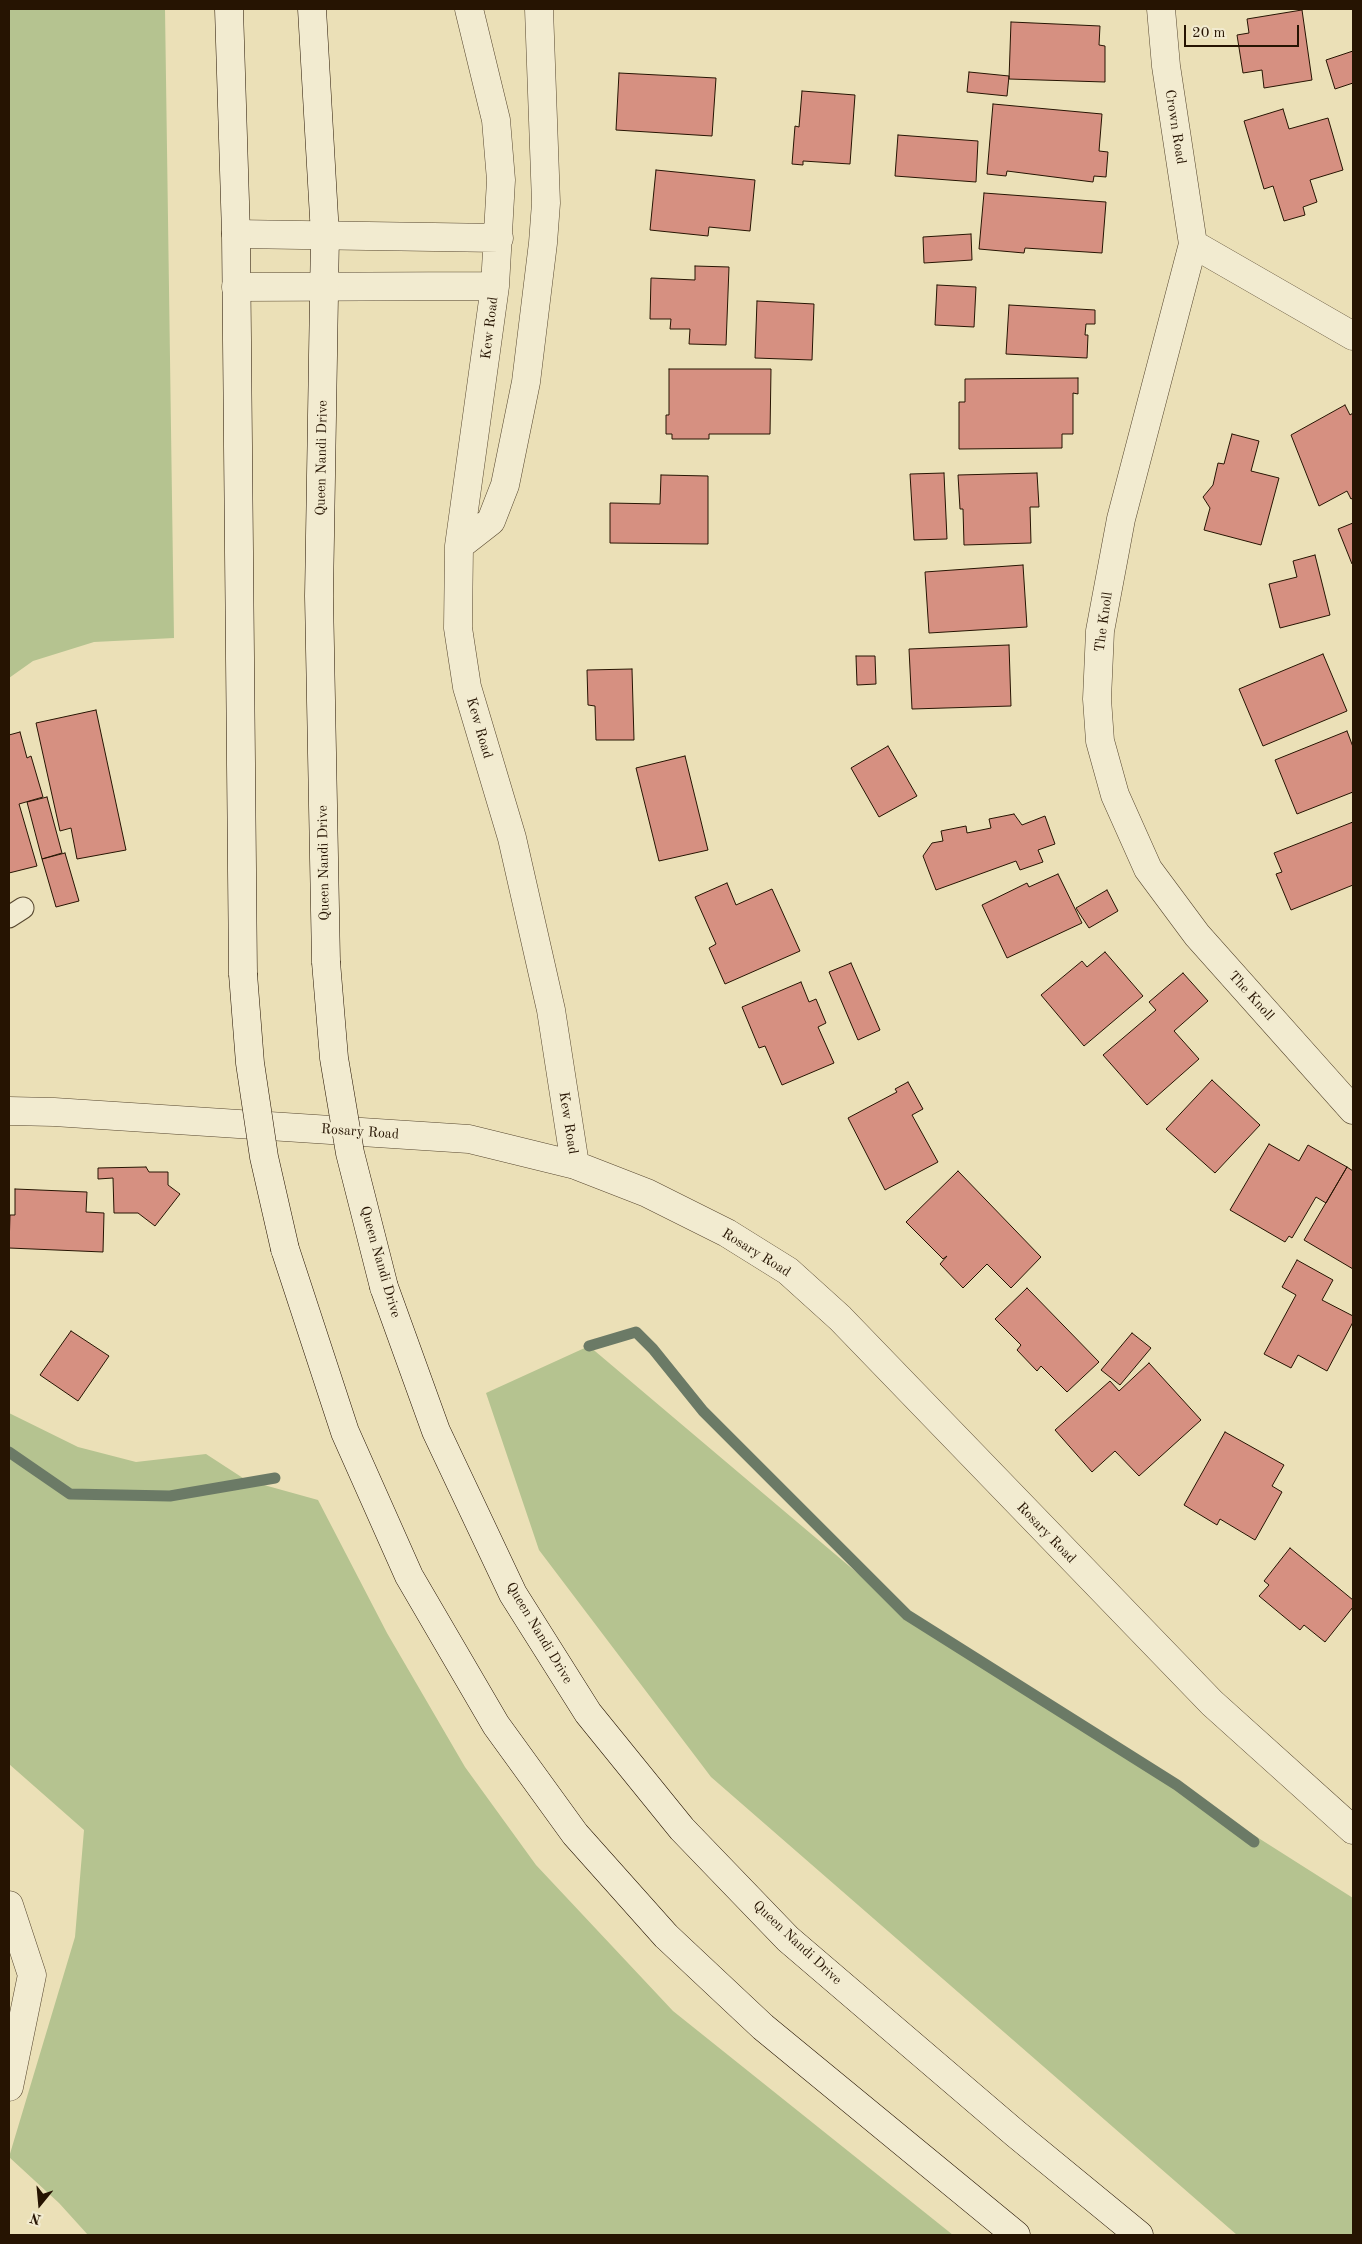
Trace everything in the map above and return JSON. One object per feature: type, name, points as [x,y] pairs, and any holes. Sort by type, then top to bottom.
[{"type":"street","points":[[229,9],[236,234],[243,974],[250,1064],[264,1157],[285,1249],[345,1432],[409,1576],[496,1725],[575,1834],[666,1936],[763,2027],[1016,2235]]},
{"type":"street","name":"Queen Nandi Drive","points":[[312,9],[325,235],[326,286],[318,596],[326,962],[334,1058],[350,1152],[384,1286],[436,1431],[513,1594],[588,1713],[682,1829],[788,1939],[1016,2134],[1139,2235]]},
{"type":"street","name":"Kew Road","points":[[469,9],[496,120],[500,180],[499,238],[495,286],[459,546],[458,628],[467,687],[512,838],[549,1000],[575,1165]]},
{"type":"street","points":[[459,546],[491,521],[505,485],[526,382],[544,243],[546,204],[539,9]]},
{"type":"street","name":"Crown Road","points":[[1161,9],[1166,66],[1193,244]]},
{"type":"street","points":[[236,234],[499,238]]},
{"type":"street","points":[[1193,244],[1353,336]]},
{"type":"street","name":"The Knoll","points":[[1193,244],[1119,528],[1100,631],[1097,699],[1100,741],[1115,796],[1148,869],[1197,935],[1353,1110]]},
{"type":"street","name":"Kew Road","points":[[236,287],[495,286]]},
{"type":"street","name":"Rosary Road","points":[[9,1111],[54,1112],[469,1139],[575,1165],[647,1194],[727,1233],[788,1271],[840,1318],[1212,1703],[1353,1830]]},
{"type":"street","points":[[9,1904],[32,1974],[9,2087]]},
{"type":"green space","points":[[9,9],[165,9],[174,638],[94,642],[33,661],[9,678]]},
{"type":"green space","points":[[589,1346],[907,1615],[1353,1898],[1353,2235],[1237,2235],[711,1777],[539,1550],[486,1393]]},
{"type":"green space","points":[[9,1413],[78,1447],[136,1462],[206,1454],[246,1480],[318,1500],[387,1633],[465,1767],[536,1865],[673,2011],[953,2235],[88,2235],[59,2203],[9,2157],[75,1937],[84,1830],[9,1764]]},
{"type":"building","points":[[1302,10],[1312,80],[1264,88],[1262,70],[1243,73],[1237,35],[1249,33],[1247,19]]},
{"type":"building","points":[[1011,22],[1100,26],[1099,45],[1105,46],[1105,82],[1009,79]]},
{"type":"building","points":[[1353,51],[1353,83],[1335,89],[1326,60]]},
{"type":"building","points":[[969,72],[1009,76],[1007,96],[967,92]]},
{"type":"building","points":[[619,73],[716,78],[712,136],[616,130]]},
{"type":"building","points":[[802,91],[855,95],[850,164],[803,161],[803,165],[792,164],[795,126],[799,127]]},
{"type":"building","points":[[993,104],[1102,114],[1099,151],[1108,152],[1106,177],[1094,176],[1093,182],[1007,171],[1006,176],[987,174]]},
{"type":"building","points":[[1283,109],[1289,129],[1328,118],[1343,170],[1310,180],[1317,202],[1303,207],[1305,215],[1284,221],[1273,186],[1264,189],[1244,121]]},
{"type":"building","points":[[898,135],[978,141],[976,182],[895,176]]},
{"type":"building","points":[[656,170],[755,180],[750,231],[709,227],[708,236],[650,230]]},
{"type":"building","points":[[984,193],[1106,202],[1102,253],[1025,248],[1024,253],[979,249]]},
{"type":"building","points":[[971,234],[972,260],[924,263],[923,237]]},
{"type":"building","points":[[695,266],[729,267],[726,345],[689,344],[690,329],[670,329],[671,319],[650,319],[651,278],[695,280]]},
{"type":"building","points":[[937,285],[976,287],[974,327],[935,325]]},
{"type":"building","points":[[757,301],[814,304],[812,360],[755,358]]},
{"type":"building","points":[[1009,305],[1095,310],[1095,324],[1086,324],[1085,335],[1088,335],[1087,358],[1006,354]]},
{"type":"building","points":[[669,369],[771,369],[770,434],[709,434],[709,439],[672,439],[672,434],[666,434],[666,415],[669,415]]},
{"type":"building","points":[[1078,378],[1078,394],[1073,393],[1073,434],[1062,434],[1062,448],[959,449],[959,402],[965,402],[965,379]]},
{"type":"building","points":[[1345,405],[1350,415],[1353,413],[1353,498],[1351,499],[1347,491],[1319,506],[1291,435]]},
{"type":"building","points":[[1232,434],[1259,441],[1251,471],[1279,478],[1261,545],[1204,530],[1210,508],[1203,497],[1213,485],[1218,463],[1224,464]]},
{"type":"building","points":[[944,473],[947,539],[914,540],[910,474]]},
{"type":"building","points":[[1037,473],[1039,507],[1030,507],[1031,543],[964,545],[963,509],[960,509],[958,475]]},
{"type":"building","points":[[661,475],[708,476],[708,544],[610,543],[610,503],[660,504]]},
{"type":"building","points":[[1353,523],[1353,564],[1352,564],[1338,529]]},
{"type":"building","points":[[1315,555],[1330,615],[1280,628],[1269,584],[1297,577],[1293,561]]},
{"type":"building","points":[[1023,565],[1027,627],[929,633],[925,572]]},
{"type":"building","points":[[1009,645],[1011,706],[912,709],[909,649]]},
{"type":"building","points":[[1323,654],[1347,711],[1263,746],[1239,689]]},
{"type":"building","points":[[856,656],[875,656],[876,684],[857,685]]},
{"type":"building","points":[[632,669],[634,740],[596,740],[595,706],[588,705],[587,670]]},
{"type":"building","points":[[96,710],[126,850],[77,859],[71,828],[60,831],[36,723]]},
{"type":"building","points":[[1347,731],[1353,747],[1353,792],[1297,814],[1275,760]]},
{"type":"building","points":[[20,732],[27,758],[31,756],[43,797],[19,804],[37,866],[9,873],[9,735]]},
{"type":"building","points":[[888,746],[917,796],[879,817],[851,768]]},
{"type":"building","points":[[685,756],[708,850],[659,861],[636,768]]},
{"type":"building","points":[[47,797],[62,853],[42,859],[27,802]]},
{"type":"building","points":[[1014,814],[1022,825],[1045,816],[1055,844],[1038,850],[1043,862],[1020,870],[1016,861],[936,890],[923,856],[932,843],[943,841],[941,831],[966,826],[967,833],[991,828],[989,819]]},
{"type":"building","points":[[1353,822],[1353,885],[1291,910],[1276,874],[1282,872],[1274,853]]},
{"type":"building","points":[[65,853],[79,901],[56,907],[42,859]]},
{"type":"building","points":[[1058,874],[1082,923],[1007,958],[982,905],[1027,883],[1029,887]]},
{"type":"building","points":[[727,883],[736,905],[772,889],[800,951],[725,984],[709,948],[716,944],[695,897]]},
{"type":"building","points":[[1107,890],[1118,911],[1089,928],[1076,908]]},
{"type":"building","points":[[1105,952],[1143,996],[1084,1046],[1041,995],[1082,961],[1087,967]]},
{"type":"building","points":[[851,963],[880,1030],[858,1040],[829,972]]},
{"type":"building","points":[[1183,973],[1208,1001],[1174,1031],[1199,1059],[1147,1105],[1103,1055],[1156,1010],[1149,1002]]},
{"type":"building","points":[[801,982],[809,1002],[816,999],[826,1023],[818,1027],[834,1063],[782,1085],[765,1046],[759,1048],[742,1007]]},
{"type":"building","points":[[1212,1080],[1260,1125],[1215,1173],[1166,1129]]},
{"type":"building","points":[[908,1082],[923,1109],[912,1115],[938,1162],[885,1190],[848,1118],[897,1092],[895,1089]]},
{"type":"building","points":[[1269,1144],[1299,1161],[1308,1145],[1347,1167],[1326,1203],[1316,1197],[1292,1238],[1289,1236],[1285,1242],[1230,1210]]},
{"type":"building","points":[[146,1167],[149,1172],[168,1172],[168,1185],[180,1194],[155,1226],[138,1213],[114,1213],[113,1178],[98,1179],[98,1168]]},
{"type":"building","points":[[1347,1167],[1353,1171],[1353,1269],[1304,1240]]},
{"type":"building","points":[[958,1171],[1041,1257],[1011,1288],[987,1264],[963,1288],[940,1264],[947,1256],[943,1259],[906,1222]]},
{"type":"building","points":[[15,1189],[87,1192],[86,1212],[104,1213],[103,1252],[9,1248],[10,1215],[15,1215]]},
{"type":"building","points":[[1297,1260],[1333,1280],[1322,1300],[1353,1316],[1353,1322],[1327,1371],[1298,1355],[1291,1368],[1264,1354],[1296,1295],[1282,1287]]},
{"type":"building","points":[[1027,1288],[1099,1362],[1067,1392],[1041,1366],[1037,1371],[1017,1350],[1021,1345],[995,1319]]},
{"type":"building","points":[[71,1331],[109,1356],[78,1401],[40,1375]]},
{"type":"building","points":[[1132,1333],[1151,1348],[1120,1385],[1101,1370]]},
{"type":"building","points":[[1149,1363],[1201,1420],[1139,1476],[1115,1451],[1092,1472],[1055,1430],[1110,1381],[1119,1391]]},
{"type":"building","points":[[1225,1432],[1284,1465],[1272,1486],[1282,1492],[1255,1540],[1220,1519],[1217,1525],[1184,1505]]},
{"type":"building","points":[[1290,1548],[1353,1600],[1353,1607],[1325,1642],[1304,1625],[1300,1630],[1259,1596],[1269,1585],[1264,1581]]},
{"type":"waterway","points":[[589,1346],[636,1332],[653,1349],[703,1411],[907,1615],[1177,1785],[1254,1842]]},
{"type":"waterway","points":[[9,1452],[70,1494],[170,1496],[275,1478]]}]
